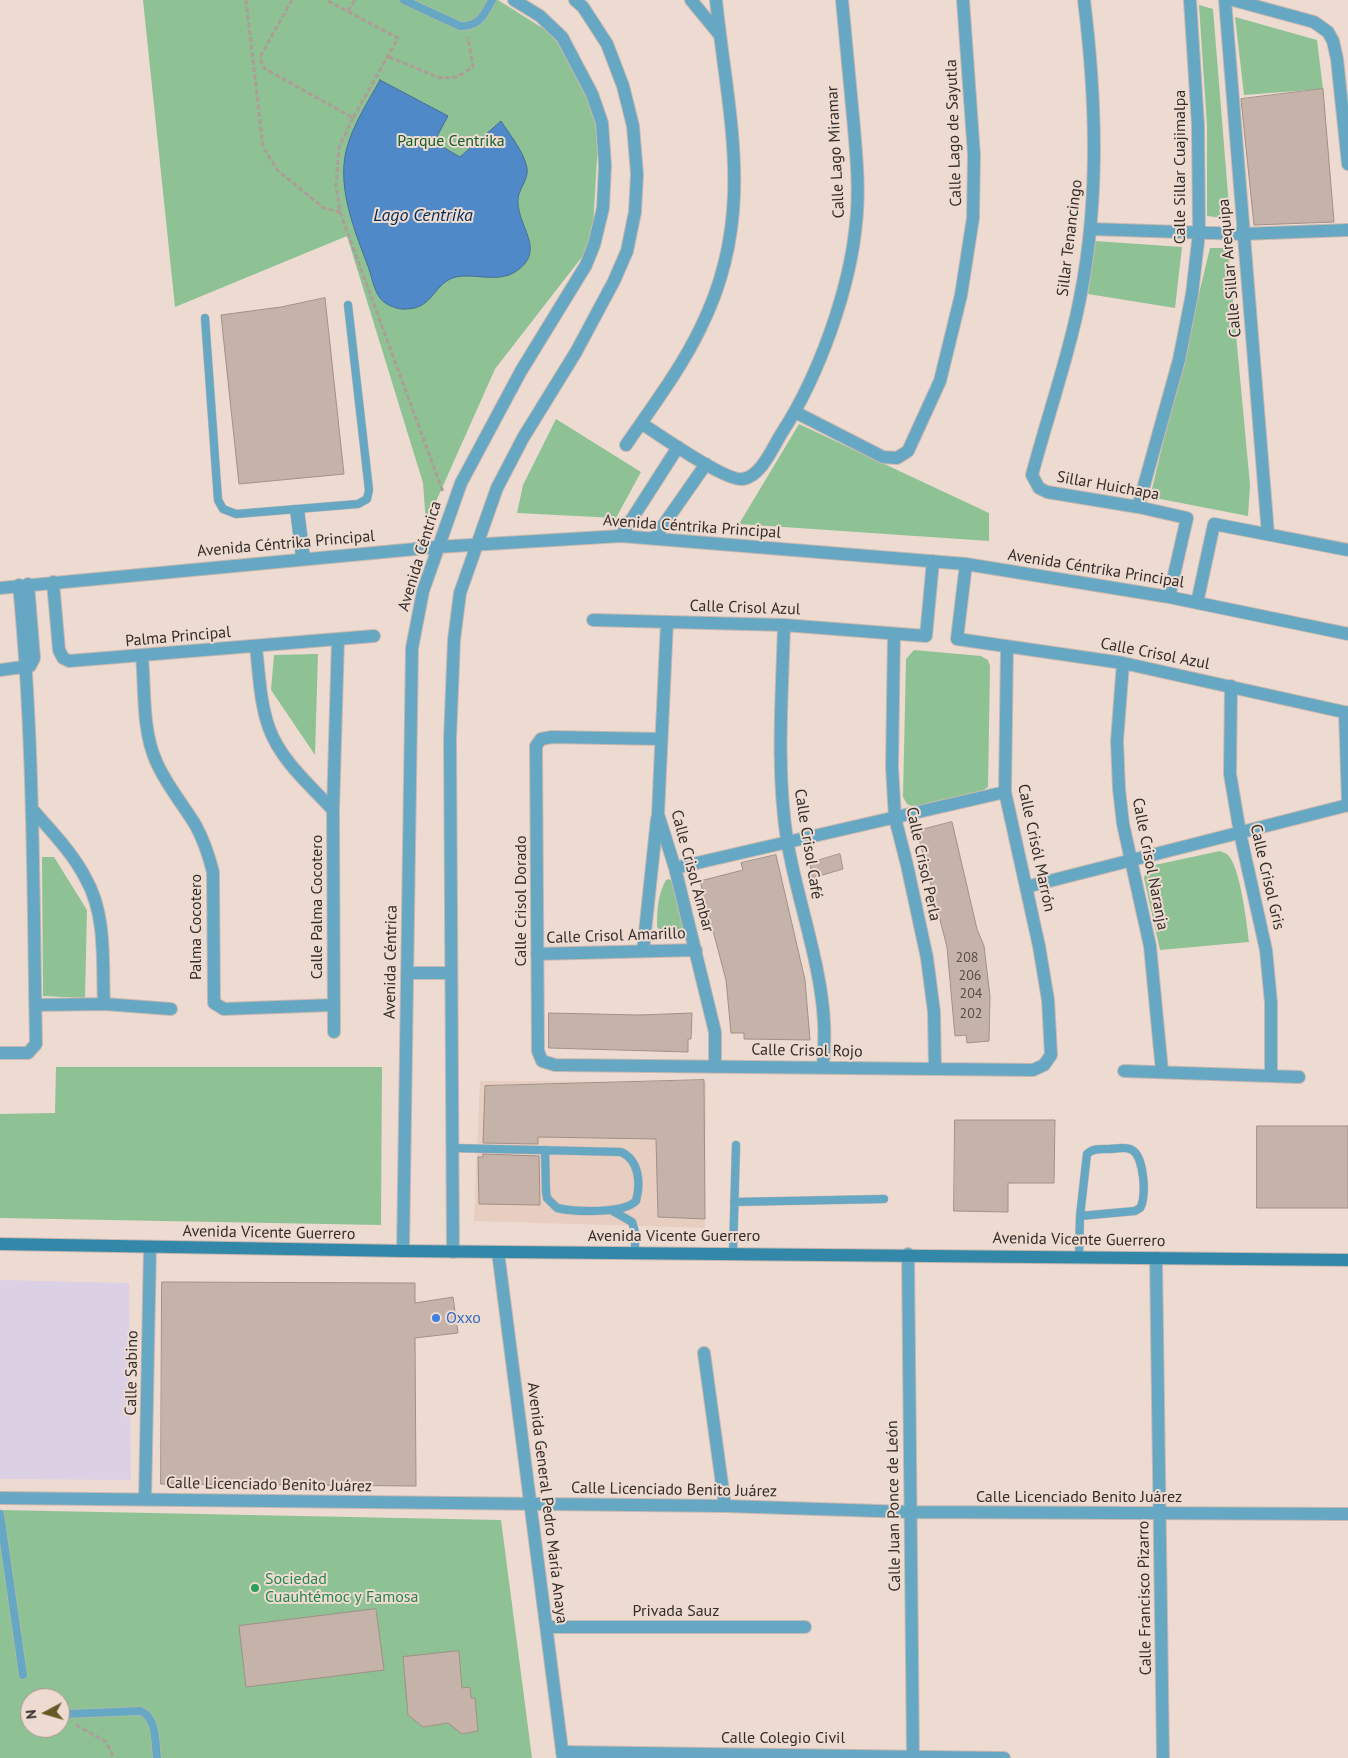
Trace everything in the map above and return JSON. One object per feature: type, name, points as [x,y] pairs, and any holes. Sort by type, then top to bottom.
[{"type":"main road","name":"Avenida Vicente Guerrero","points":[[0,1244],[453,1252],[908,1254],[1348,1260]]},
{"type":"street","name":"Avenida Céntrica","points":[[403,1251],[412,648],[423,591],[461,483],[521,371],[586,265],[594,245],[603,208],[605,165],[602,123],[592,94],[562,37],[540,16],[514,0]]},
{"type":"street","points":[[453,1252],[450,739],[454,640],[460,593],[497,488],[518,446],[576,352],[614,281],[627,251],[635,212],[637,174],[633,126],[623,86],[607,44],[583,7],[575,0]]},
{"type":"street","points":[[691,0],[719,34]]},
{"type":"street","points":[[626,445],[681,364],[701,327],[713,300],[733,227],[734,144],[716,0]]},
{"type":"street","name":"Calle Lago Miramar","points":[[641,423],[706,464],[736,480],[751,477],[758,470],[796,412],[812,381],[842,296],[856,223],[856,156],[842,0]]},
{"type":"street","name":"Calle Lago de Sayutla","points":[[796,412],[883,457],[897,458],[908,451],[940,381],[961,295],[971,228],[974,155],[963,0]]},
{"type":"street","name":"Sillar Tenancingo","points":[[1032,475],[1076,317],[1090,229],[1096,149],[1084,0]]},
{"type":"street","name":"Calle Sillar Cuajimalpa","points":[[1138,507],[1179,360],[1192,294],[1199,233],[1198,125],[1190,0]]},
{"type":"street","name":"Calle Sillar Arequipa","points":[[1225,0],[1268,534]]},
{"type":"street","points":[[1234,0],[1314,22],[1328,32],[1333,42],[1337,59],[1348,164]]},
{"type":"street","points":[[1090,229],[1243,234],[1348,230]]},
{"type":"street","points":[[621,536],[678,447]]},
{"type":"street","points":[[655,537],[706,464]]},
{"type":"street","name":"Sillar Huichapa","points":[[1032,475],[1039,488],[1047,492],[1138,507],[1187,518],[1169,597]]},
{"type":"street","points":[[1197,603],[1214,524],[1348,550]]},
{"type":"street","name":"Avenida Céntrika Principal","points":[[0,588],[303,558],[437,547],[621,536],[655,537],[966,564],[1169,597],[1348,634]]},
{"type":"street","name":"Calle Crisol Azul","points":[[593,620],[784,625],[926,636],[933,561]]},
{"type":"street","name":"Calle Crisol Azul","points":[[966,564],[957,639],[1123,663],[1346,713]]},
{"type":"street","name":"Palma Principal","points":[[53,582],[59,650],[63,658],[74,662],[374,636]]},
{"type":"street","points":[[0,1054],[28,1053],[34,1049],[36,1044],[32,809],[24,585]]},
{"type":"street","name":"Calle Crisol Ambar","points":[[667,622],[658,814],[675,868],[715,1032],[716,1067]]},
{"type":"street","name":"Calle Crisol Café","points":[[784,625],[780,752],[782,804],[788,842],[817,976],[824,1021],[823,1067]]},
{"type":"street","name":"Calle Crisol Perla","points":[[894,634],[892,767],[895,818],[927,958],[934,1012],[935,1069]]},
{"type":"street","name":"Calle Palma Cocotero","points":[[334,1032],[333,810],[338,639]]},
{"type":"street","name":"Calle Crisól Marrón","points":[[1007,646],[1005,792],[1039,946],[1048,1000],[1051,1055]]},
{"type":"street","points":[[256,647],[263,704],[268,727],[276,744],[286,759],[333,810]]},
{"type":"street","name":"Palma Cocotero","points":[[142,656],[148,731],[155,760],[196,826],[208,852],[213,872],[214,1003],[224,1009],[333,1005]]},
{"type":"street","name":"Calle Crisol Naranja","points":[[1123,663],[1117,741],[1119,789],[1123,824],[1151,954],[1162,1072]]},
{"type":"street","points":[[0,670],[26,667]]},
{"type":"street","name":"Calle Crisol Gris","points":[[1231,686],[1230,774],[1240,833],[1266,950],[1271,1003],[1271,1076]]},
{"type":"street","points":[[1026,887],[1348,804],[1346,713]]},
{"type":"street","name":"Calle Crisol Dorado","points":[[555,1065],[542,1061],[538,1056],[536,746],[541,739],[552,737],[661,739]]},
{"type":"street","points":[[675,868],[1005,792]]},
{"type":"street","points":[[32,809],[78,864],[96,903],[102,932],[104,1004]]},
{"type":"street","points":[[643,951],[658,814]]},
{"type":"street","name":"Calle Crisol Amarillo","points":[[537,954],[696,950]]},
{"type":"street","points":[[407,973],[450,973]]},
{"type":"street","points":[[35,1005],[104,1004],[171,1009]]},
{"type":"street","name":"Calle Crisol Rojo","points":[[555,1065],[1033,1070],[1044,1065],[1051,1055]]},
{"type":"street","points":[[1124,1071],[1299,1077]]},
{"type":"street","name":"Calle Sabino","points":[[145,1500],[150,1247]]},
{"type":"street","name":"Avenida General Pedro María Anaya","points":[[498,1252],[563,1755]]},
{"type":"street","name":"Calle Juan Ponce de León","points":[[908,1254],[913,1757]]},
{"type":"street","name":"Calle Francisco Pizarro","points":[[1156,1258],[1163,1758]]},
{"type":"street","points":[[704,1353],[725,1506]]},
{"type":"street","name":"Calle Licenciado Benito Juárez","points":[[0,1498],[725,1506],[910,1512],[1348,1514]]},
{"type":"street","name":"Privada Sauz","points":[[547,1627],[805,1627]]},
{"type":"street","name":"Calle Colegio Civil","points":[[563,1755],[1004,1758]]},
{"type":"lane","points":[[404,0],[466,27],[481,20],[492,0]]},
{"type":"lane","points":[[205,318],[218,500],[223,509],[236,514],[358,504],[364,502],[369,495],[348,305]]},
{"type":"lane","points":[[297,509],[303,558]]},
{"type":"lane","points":[[732,1253],[736,1145]]},
{"type":"lane","points":[[452,1148],[545,1150],[621,1152],[628,1154],[636,1166],[636,1201],[626,1207],[611,1210],[564,1209],[551,1203],[546,1192],[545,1150]]},
{"type":"lane","points":[[1079,1257],[1080,1216],[1087,1154],[1094,1149],[1127,1148],[1135,1152],[1140,1159],[1144,1190],[1144,1198],[1140,1208],[1135,1211],[1080,1216]]},
{"type":"lane","points":[[734,1202],[884,1199]]},
{"type":"lane","points":[[611,1210],[632,1222],[635,1232],[636,1252]]},
{"type":"lane","points":[[0,1514],[23,1676]]},
{"type":"lane","points":[[70,1714],[141,1710],[150,1718],[158,1758]]},
{"type":"path","points":[[246,0],[263,147],[278,171],[324,208],[340,212]]},
{"type":"path","points":[[292,0],[260,57],[264,68],[353,118]]},
{"type":"path","points":[[326,0],[398,38],[339,147],[336,186],[340,212],[429,449],[450,511]]},
{"type":"path","points":[[348,11],[355,0]]},
{"type":"path","points":[[388,57],[440,78],[457,77],[472,66],[466,27]]},
{"type":"path","points":[[254,64],[261,62]]},
{"type":"path","points":[[70,1719],[77,1726],[106,1742],[114,1758]]},
{"type":"shaded area","points":[[480,1081],[706,1082],[705,1228],[474,1221]]},
{"type":"shaded area","points":[[0,1280],[129,1283],[131,1480],[0,1479]]},
{"type":"green space","name":"Parque Centrika","points":[[143,0],[498,0],[560,39],[599,125],[592,244],[495,369],[426,524],[423,483],[347,236],[175,307]]},
{"type":"green space","points":[[1199,5],[1213,9],[1230,219],[1207,216],[1207,126]]},
{"type":"green space","points":[[1235,17],[1317,40],[1323,89],[1244,95]]},
{"type":"green space","points":[[1095,241],[1182,247],[1175,308],[1088,294]]},
{"type":"green space","points":[[1210,248],[1228,248],[1250,485],[1248,516],[1150,497]]},
{"type":"green space","points":[[556,419],[641,472],[616,518],[517,513],[523,485]]},
{"type":"green space","points":[[799,424],[989,513],[989,541],[739,524]]},
{"type":"green space","points":[[914,650],[981,656],[988,660],[990,666],[988,787],[982,791],[914,807],[907,804],[903,797],[906,659]]},
{"type":"green space","points":[[318,654],[315,755],[271,690],[274,655]]},
{"type":"green space","points":[[1220,851],[1227,854],[1236,870],[1247,922],[1249,942],[1160,950],[1144,878],[1146,871],[1150,866]]},
{"type":"green space","points":[[42,857],[54,857],[87,910],[85,998],[43,996]]},
{"type":"green space","points":[[669,879],[674,882],[684,930],[678,938],[669,938],[657,927],[658,908],[663,885]]},
{"type":"green space","points":[[56,1067],[382,1067],[381,1225],[0,1218],[0,1114],[55,1113]]},
{"type":"green space","name":"Sociedad Cuauhtémoc y Famosa","points":[[0,1510],[501,1520],[532,1758],[0,1758]]},
{"type":"water","name":"Lago Centrika","points":[[380,80],[448,116],[434,142],[460,157],[501,121],[520,150],[527,168],[518,200],[519,210],[530,247],[529,256],[525,264],[515,272],[501,277],[456,277],[443,284],[429,300],[416,308],[396,308],[388,305],[380,298],[349,212],[344,181],[344,166],[352,132]]},
{"type":"building","points":[[1323,89],[1334,222],[1254,225],[1241,99]]},
{"type":"building","points":[[325,298],[344,474],[239,484],[221,315],[281,307]]},
{"type":"building","points":[[952,822],[977,929],[984,946],[990,996],[989,1041],[967,1043],[966,1035],[955,1036],[947,947],[917,831]]},
{"type":"building","points":[[840,854],[843,869],[812,878],[810,863]]},
{"type":"building","points":[[776,855],[805,980],[810,1040],[744,1039],[744,1033],[731,1033],[726,980],[700,881],[743,870],[741,863]]},
{"type":"building","points":[[549,1013],[639,1015],[692,1013],[691,1039],[688,1039],[688,1052],[549,1048]]},
{"type":"building","points":[[704,1080],[705,1219],[658,1217],[656,1139],[538,1137],[538,1144],[483,1143],[485,1086]]},
{"type":"building","points":[[955,1120],[1055,1120],[1054,1183],[1008,1183],[1008,1212],[954,1211]]},
{"type":"building","points":[[1257,1126],[1348,1126],[1348,1208],[1257,1208]]},
{"type":"building","points":[[483,1154],[539,1156],[540,1205],[479,1204],[478,1157],[483,1157]]},
{"type":"building","points":[[162,1282],[415,1283],[415,1303],[453,1297],[458,1333],[415,1338],[416,1486],[161,1484]]},
{"type":"building","points":[[376,1609],[384,1670],[246,1687],[239,1626]]},
{"type":"building","points":[[459,1651],[462,1688],[470,1687],[471,1698],[475,1698],[478,1731],[462,1734],[448,1723],[423,1727],[408,1715],[403,1657]]},
{"type":"place","name":"Oxxo","points":[[436,1318]]},
{"type":"place","name":"Sociedad Cuauhtémoc y Famosa","points":[[255,1588]]}]
